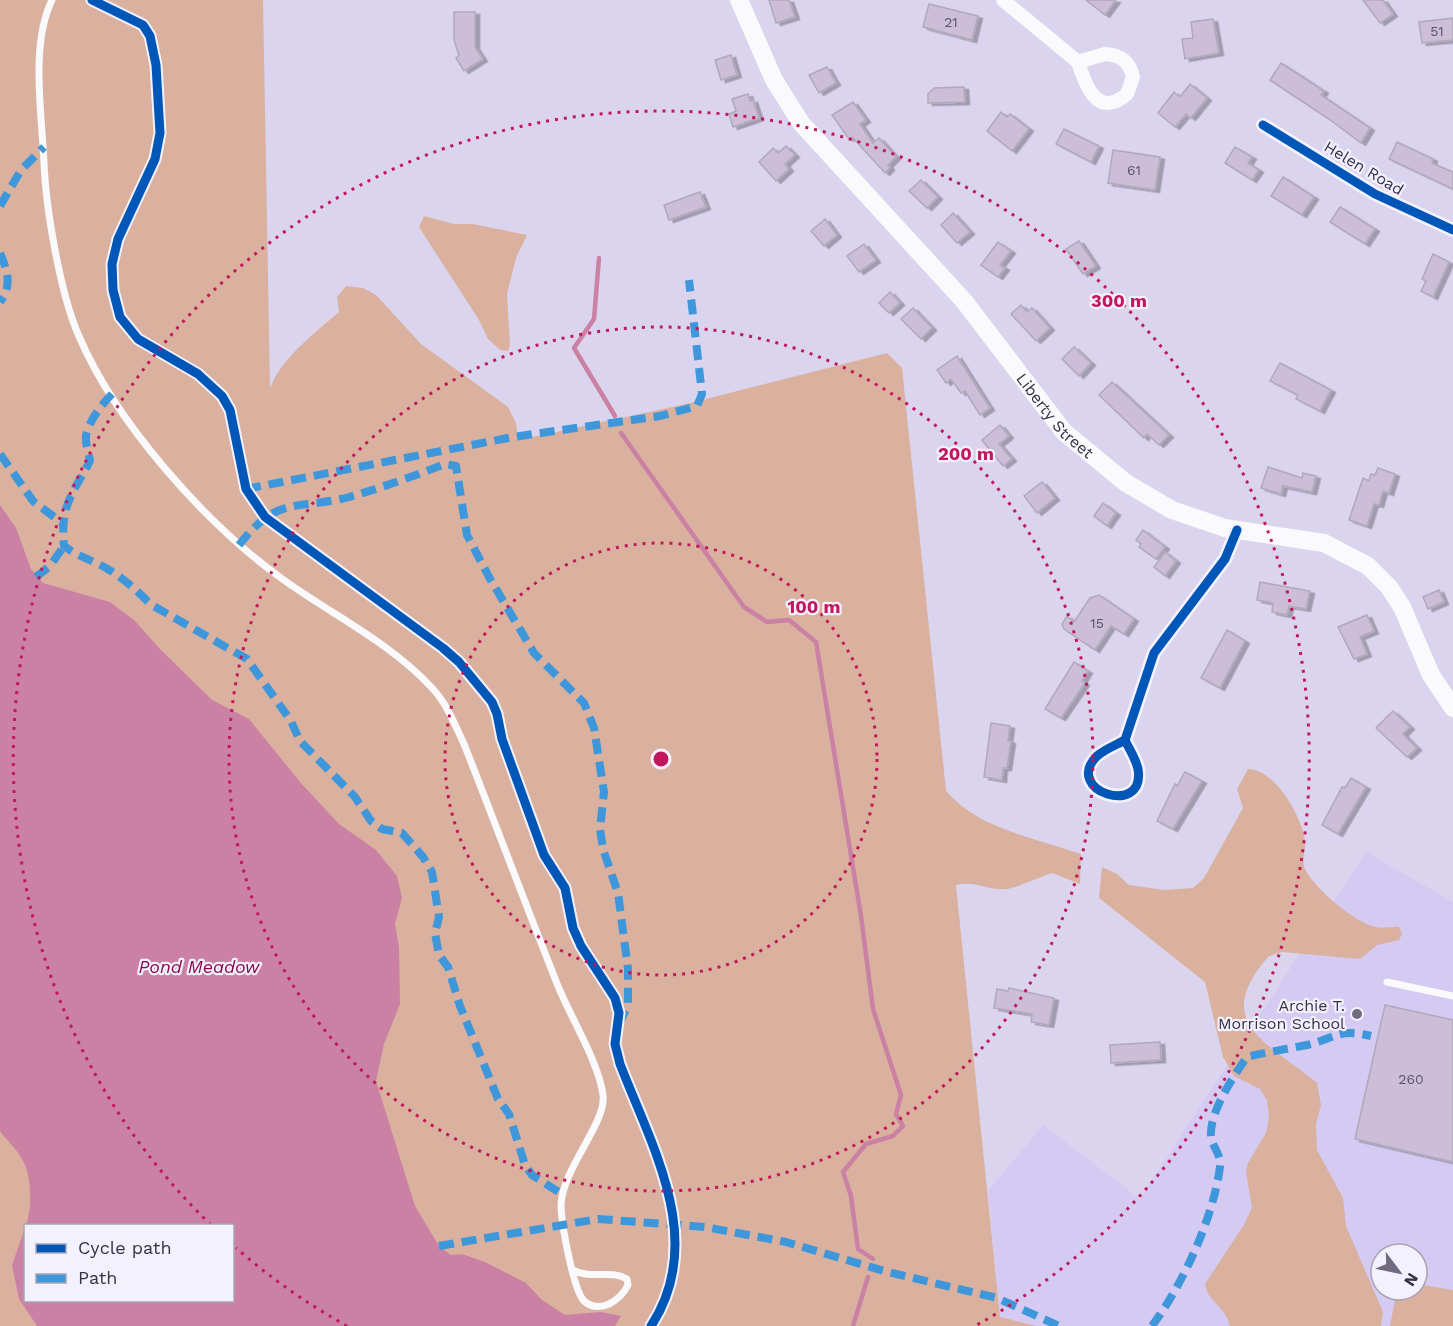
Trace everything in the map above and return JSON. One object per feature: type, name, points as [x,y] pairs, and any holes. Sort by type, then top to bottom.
[{"type":"main road","name":"Liberty Street","points":[[739,0],[774,80],[801,123],[964,301],[1064,432],[1095,460],[1161,505],[1193,519],[1237,530],[1324,543],[1368,566],[1389,587],[1402,607],[1431,675],[1453,708]]},
{"type":"street","points":[[1003,0],[1078,62]]},
{"type":"street","name":"Helen Road","points":[[1263,124],[1381,197],[1453,230]]},
{"type":"street","points":[[1125,740],[1154,653],[1225,560],[1237,530]]},
{"type":"lane","points":[[52,0],[46,12],[40,62],[45,181],[63,283],[78,333],[122,411],[154,454],[201,508],[239,545],[281,578],[363,631],[407,664],[434,690],[448,710],[464,744],[604,1098],[596,1125],[581,1148],[562,1194],[563,1223],[573,1270],[583,1299],[592,1307],[602,1307],[615,1301],[628,1285],[627,1279],[617,1274],[588,1276],[573,1270]]},
{"type":"lane","points":[[1387,982],[1453,996]]},
{"type":"shaded area","points":[[0,0],[263,0],[270,388],[291,356],[339,312],[337,297],[346,286],[363,288],[376,295],[421,344],[508,407],[516,423],[518,440],[682,405],[887,353],[902,368],[946,791],[975,815],[991,824],[1081,854],[1080,884],[1052,873],[1007,889],[969,884],[956,885],[1000,1317],[1037,1326],[0,1326]]},
{"type":"shaded area","points":[[424,216],[454,224],[473,224],[527,235],[516,258],[507,294],[510,345],[508,351],[500,350],[488,339],[479,320],[419,227]]},
{"type":"shaded area","points":[[1248,769],[1258,771],[1268,777],[1286,796],[1299,820],[1305,841],[1304,866],[1317,886],[1357,919],[1378,928],[1399,927],[1402,934],[1399,940],[1377,945],[1360,959],[1282,952],[1269,956],[1252,979],[1245,999],[1245,1016],[1253,1030],[1265,1043],[1317,1083],[1321,1105],[1316,1124],[1317,1150],[1343,1198],[1346,1226],[1369,1279],[1369,1302],[1379,1302],[1383,1312],[1381,1326],[1230,1326],[1224,1313],[1209,1296],[1205,1284],[1245,1223],[1252,1207],[1246,1173],[1248,1163],[1266,1133],[1269,1117],[1267,1100],[1260,1089],[1234,1076],[1223,1057],[1205,982],[1099,898],[1102,867],[1117,874],[1129,885],[1164,890],[1193,888],[1204,878],[1243,808],[1237,789]]},
{"type":"shaded area","name":"Archie T. Morrison School","points":[[1366,852],[1453,902],[1453,1326],[1001,1326],[988,1191],[1043,1125],[1140,1199]]},
{"type":"shaded area","points":[[1429,1286],[1453,1290],[1453,1326],[1390,1326],[1395,1302],[1429,1302]]},
{"type":"water","name":"Pond Meadow","points":[[0,505],[16,528],[31,569],[43,583],[110,602],[134,620],[212,700],[249,719],[300,782],[339,824],[376,850],[397,876],[402,898],[395,924],[399,947],[400,1004],[384,1044],[376,1081],[415,1206],[439,1246],[451,1255],[462,1254],[485,1262],[526,1283],[542,1300],[565,1315],[601,1312],[621,1316],[615,1326],[37,1326],[19,1299],[12,1265],[24,1231],[24,1302],[234,1302],[234,1224],[26,1224],[30,1193],[26,1168],[18,1153],[0,1131]]},
{"type":"building","points":[[769,0],[789,0],[795,17],[776,23]]},
{"type":"building","points":[[1086,0],[1116,0],[1105,15]]},
{"type":"building","points":[[1363,0],[1383,0],[1393,14],[1380,23]]},
{"type":"building","points":[[929,4],[978,16],[972,40],[923,27]]},
{"type":"building","points":[[454,12],[475,12],[475,47],[483,59],[464,71],[456,58],[459,55],[454,40]]},
{"type":"building","points":[[1453,18],[1453,40],[1422,43],[1419,22]]},
{"type":"building","points":[[1213,19],[1219,53],[1185,59],[1182,39],[1193,38],[1191,22]]},
{"type":"building","points":[[731,55],[737,75],[721,80],[715,60]]},
{"type":"building","points":[[1281,63],[1324,91],[1321,95],[1370,128],[1361,143],[1270,80]]},
{"type":"building","points":[[827,67],[836,83],[819,93],[809,75]]},
{"type":"building","points":[[1190,84],[1207,98],[1191,118],[1186,114],[1175,127],[1158,113],[1174,92],[1180,97]]},
{"type":"building","points":[[964,87],[965,102],[928,103],[928,94],[934,88]]},
{"type":"building","points":[[748,94],[750,101],[753,100],[759,118],[733,127],[729,114],[736,111],[732,99]]},
{"type":"building","points":[[853,102],[866,120],[860,124],[873,143],[879,138],[896,157],[888,165],[890,168],[885,173],[852,137],[849,139],[832,115]]},
{"type":"building","points":[[1001,112],[1007,117],[1010,114],[1029,129],[1012,151],[987,131]]},
{"type":"building","points":[[1064,129],[1099,146],[1091,162],[1056,144]]},
{"type":"building","points":[[1397,142],[1433,159],[1432,163],[1453,172],[1453,189],[1389,159]]},
{"type":"building","points":[[786,146],[795,155],[785,164],[789,169],[776,181],[759,162],[773,148],[778,153]]},
{"type":"building","points":[[1235,147],[1252,157],[1248,163],[1259,170],[1252,180],[1225,163]]},
{"type":"building","points":[[1113,150],[1160,157],[1155,190],[1108,183]]},
{"type":"building","points":[[1283,177],[1314,197],[1302,215],[1271,196]]},
{"type":"building","points":[[921,180],[938,197],[927,208],[909,191]]},
{"type":"building","points":[[700,192],[706,207],[669,220],[664,205]]},
{"type":"building","points":[[1340,207],[1375,229],[1365,244],[1330,222]]},
{"type":"building","points":[[953,213],[970,232],[957,243],[941,225]]},
{"type":"building","points":[[825,219],[837,235],[824,246],[811,231]]},
{"type":"building","points":[[1079,241],[1096,266],[1083,274],[1066,249]]},
{"type":"building","points":[[998,242],[1011,251],[1000,265],[1005,268],[998,277],[981,265]]},
{"type":"building","points":[[864,244],[876,260],[859,272],[847,256]]},
{"type":"building","points":[[1433,254],[1449,262],[1433,297],[1421,291],[1426,281],[1422,279]]},
{"type":"building","points":[[890,292],[900,303],[889,313],[879,303]]},
{"type":"building","points":[[1021,305],[1027,312],[1032,308],[1050,328],[1036,341],[1011,314]]},
{"type":"building","points":[[913,308],[932,328],[921,339],[901,319]]},
{"type":"building","points":[[1074,347],[1091,363],[1079,376],[1062,359]]},
{"type":"building","points":[[957,356],[990,408],[980,415],[965,391],[961,393],[951,379],[946,383],[937,370]]},
{"type":"building","points":[[1280,363],[1331,390],[1320,411],[1296,399],[1298,395],[1270,381]]},
{"type":"building","points":[[1112,382],[1169,435],[1159,445],[1147,434],[1144,438],[1099,395]]},
{"type":"building","points":[[1000,425],[1009,436],[999,444],[1012,459],[1003,466],[982,440]]},
{"type":"building","points":[[1268,467],[1302,478],[1303,473],[1316,476],[1312,492],[1283,486],[1281,494],[1261,488]]},
{"type":"building","points":[[1378,468],[1395,474],[1389,493],[1383,491],[1379,505],[1374,504],[1367,526],[1349,520],[1363,478],[1369,481],[1371,474],[1375,475]]},
{"type":"building","points":[[1042,482],[1055,498],[1037,513],[1024,496]]},
{"type":"building","points":[[1103,503],[1116,513],[1107,526],[1094,516]]},
{"type":"building","points":[[1143,530],[1165,547],[1156,559],[1139,547],[1141,544],[1136,540]]},
{"type":"building","points":[[1165,552],[1176,561],[1165,576],[1154,567]]},
{"type":"building","points":[[1260,582],[1310,591],[1306,609],[1289,606],[1287,615],[1272,612],[1273,603],[1257,600]]},
{"type":"building","points":[[1439,590],[1444,602],[1428,609],[1423,597]]},
{"type":"building","points":[[1099,595],[1134,619],[1124,634],[1111,626],[1095,650],[1064,629],[1062,624],[1067,616],[1074,622],[1090,598]]},
{"type":"building","points":[[1367,615],[1374,631],[1360,637],[1367,654],[1354,659],[1338,627]]},
{"type":"building","points":[[1227,630],[1245,641],[1220,688],[1201,678]]},
{"type":"building","points":[[1074,662],[1088,671],[1082,681],[1085,683],[1061,718],[1045,709]]},
{"type":"building","points":[[1393,711],[1410,727],[1403,734],[1417,748],[1407,757],[1376,728]]},
{"type":"building","points":[[991,723],[1010,726],[1008,741],[1011,741],[1007,768],[1003,768],[1002,780],[984,777]]},
{"type":"building","points":[[1185,772],[1202,781],[1173,829],[1157,821],[1175,784],[1177,786]]},
{"type":"building","points":[[1351,778],[1366,787],[1338,834],[1322,825],[1342,787],[1345,788]]},
{"type":"building","points":[[1009,988],[1054,998],[1049,1025],[1031,1022],[1032,1014],[994,1008],[997,989],[1008,991]]},
{"type":"building","points":[[1385,1005],[1453,1020],[1453,1162],[1355,1139]]},
{"type":"building","points":[[1160,1042],[1161,1060],[1111,1063],[1110,1045]]},
{"type":"waterway","points":[[599,258],[594,319],[574,348],[615,416]]},
{"type":"waterway","points":[[621,433],[744,607],[767,622],[789,620],[816,642],[861,916],[873,1009],[901,1095],[896,1114],[903,1126],[893,1136],[866,1144],[843,1172],[851,1196],[858,1249],[873,1259]]},
{"type":"waterway","points":[[853,1326],[868,1277]]},
{"type":"marked path","points":[[0,206],[21,170],[44,147]]},
{"type":"marked path","points":[[0,253],[8,277],[8,284],[0,302]]},
{"type":"marked path","points":[[246,489],[513,437],[660,416],[697,406],[702,394],[689,280]]},
{"type":"marked path","points":[[112,394],[96,414],[87,431],[86,442],[90,461],[66,510],[64,546],[118,576],[150,604],[247,659],[291,721],[300,741],[355,797],[371,821],[382,829],[402,833],[423,857],[432,872],[439,917],[435,933],[439,955],[448,967],[460,1006],[498,1099],[509,1114],[525,1165],[532,1175],[562,1194]]},
{"type":"marked path","points":[[0,454],[33,501],[62,523]]},
{"type":"marked path","points":[[239,545],[265,518],[277,511],[349,497],[445,464],[456,466],[467,535],[489,577],[534,653],[584,703],[594,728],[604,792],[600,829],[603,849],[618,893],[628,969],[628,1005],[621,1020]]},
{"type":"marked path","points":[[36,577],[50,566],[64,546]]},
{"type":"marked path","points":[[1152,1326],[1175,1291],[1204,1229],[1220,1167],[1220,1159],[1211,1136],[1211,1127],[1223,1095],[1247,1057],[1307,1045],[1344,1033],[1371,1036]]},
{"type":"marked path","points":[[439,1246],[598,1219],[705,1227],[786,1242],[884,1271],[997,1298],[1059,1326]]},
{"type":"cycle path","points":[[92,0],[143,25],[150,36],[156,65],[160,133],[155,159],[118,239],[112,264],[113,290],[120,317],[138,339],[198,374],[222,396],[230,410],[246,489],[265,517],[443,648],[459,662],[492,702],[502,739],[544,855],[565,888],[573,928],[581,946],[615,998],[619,1013],[615,1044],[620,1064],[659,1161],[668,1194],[674,1228],[674,1261],[667,1294],[651,1326]]},
{"type":"cycle path","points":[[1263,125],[1375,194],[1453,230]]},
{"type":"cycle path","points":[[1125,740],[1137,765],[1137,784],[1130,793],[1119,796],[1107,794],[1090,780],[1089,769],[1097,756],[1125,740],[1154,653],[1225,559],[1237,530]]},
{"type":"place","name":"Archie T. Morrison School","points":[[1357,1014]]}]
